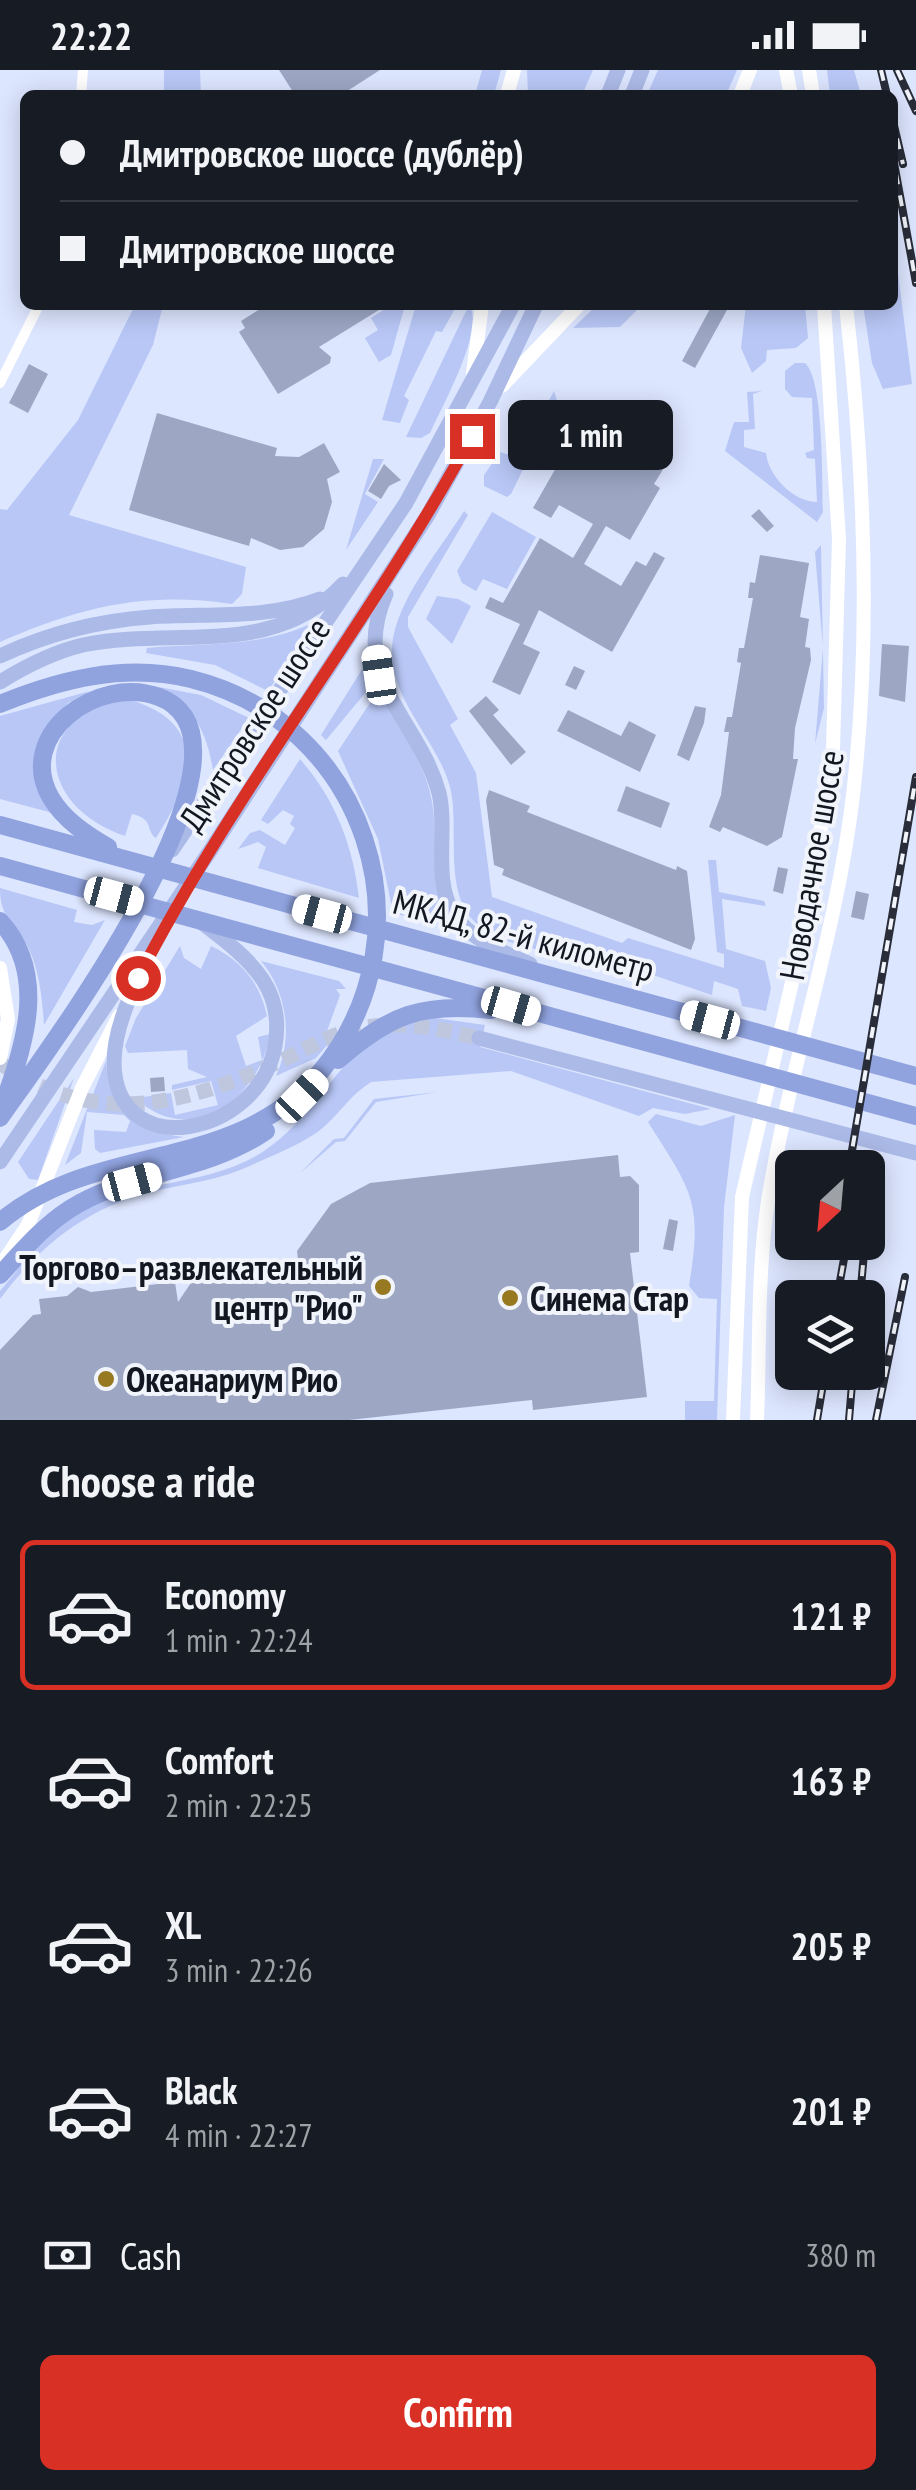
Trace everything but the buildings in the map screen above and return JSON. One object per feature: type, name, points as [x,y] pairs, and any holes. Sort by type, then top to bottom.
[{"type":"highway","points":[[0,704],[73,680],[128,672],[190,679],[252,702],[282,721],[330,769],[369,853],[377,916],[375,956],[357,1014],[328,1062],[289,1103],[207,1146],[48,1190],[0,1222]]},
{"type":"highway","points":[[135,863],[74,825],[59,809],[50,797],[43,763],[56,731],[84,701],[126,690],[166,700],[180,711],[193,748],[192,788],[164,862]]},
{"type":"highway","name":"МКАД, 82-й километр","points":[[0,825],[916,1076]]},
{"type":"highway","name":"Дмитровское шоссе","points":[[0,1115],[164,862]]},
{"type":"highway","name":"МКАД, 82-й километр","points":[[0,866],[916,1116]]},
{"type":"highway","points":[[0,921],[23,959],[29,1016],[22,1055],[0,1115]]},
{"type":"highway","points":[[0,1275],[37,1235],[77,1204],[132,1182],[204,1162],[258,1136],[338,1060],[388,1021],[434,1008],[546,1016]]},
{"type":"main road","points":[[469,392],[481,310]]},
{"type":"main road","name":"Дмитровское шоссе","points":[[164,862],[421,479],[510,310]]},
{"type":"main road","name":"Дмитровское шоссе","points":[[0,1162],[182,894],[404,554],[490,402],[534,310]]},
{"type":"main road","points":[[490,402],[523,358],[574,310]]},
{"type":"main road","name":"Новодачное шоссе","points":[[733,1420],[742,1198],[807,918],[834,749],[840,539],[824,310]]},
{"type":"main road","name":"Новодачное шоссе","points":[[756,1420],[766,1218],[827,948],[845,856],[858,748],[860,466],[846,310]]},
{"type":"main road","points":[[404,554],[381,606],[375,648],[389,699],[428,762],[438,789],[445,835],[446,896],[452,912],[480,940],[575,984]]},
{"type":"main road","points":[[0,682],[53,654],[84,645],[260,633],[301,618],[368,560]]},
{"type":"main road","points":[[0,656],[48,634],[86,624],[278,611],[337,590]]},
{"type":"main road","points":[[0,1267],[28,1225],[82,1088],[182,894]]},
{"type":"main road","points":[[138,978],[115,1051],[117,1079],[126,1101],[146,1119],[172,1127],[196,1127],[231,1114],[264,1077],[273,1056],[276,1014],[264,982],[246,959],[198,919]]},
{"type":"main road","points":[[0,968],[8,1001],[7,1033],[0,1058]]},
{"type":"main road","points":[[479,1038],[916,1153]]},
{"type":"street","points":[[0,382],[36,310]]},
{"type":"shaded area","points":[[164,70],[200,70],[201,90],[164,90]]},
{"type":"shaded area","points":[[482,70],[501,70],[495,90],[476,90]]},
{"type":"shaded area","points":[[527,70],[593,70],[584,90],[528,90]]},
{"type":"shaded area","points":[[658,70],[737,70],[728,90],[649,90]]},
{"type":"shaded area","points":[[827,70],[854,70],[860,90],[829,90]]},
{"type":"shaded area","points":[[898,273],[912,384],[883,389],[872,363],[864,310],[898,310]]},
{"type":"shaded area","points":[[133,310],[162,310],[153,345],[69,515],[246,567],[242,594],[232,604],[171,600],[114,605],[58,619],[0,642],[0,509],[7,510],[78,420]]},
{"type":"shaded area","points":[[383,310],[404,310],[391,355],[379,362],[365,338],[378,330],[371,318]]},
{"type":"shaded area","points":[[415,310],[454,310],[442,332],[436,331],[404,396],[409,400],[400,423],[382,420]]},
{"type":"shaded area","points":[[467,310],[471,310],[472,331],[467,348],[430,433],[421,438],[406,437]]},
{"type":"shaded area","points":[[592,310],[637,310],[620,327],[573,328]]},
{"type":"shaded area","points":[[745,310],[805,310],[808,338],[796,348],[767,350],[766,361],[752,373],[741,348]]},
{"type":"shaded area","points":[[795,363],[805,363],[811,373],[819,410],[823,512],[817,522],[725,451],[734,422],[749,422],[747,392],[762,391],[753,394],[755,429],[744,430],[744,447],[766,453],[771,470],[783,486],[799,497],[817,502],[815,459],[807,458],[805,453],[814,450],[812,398],[792,397],[785,389],[785,371]]},
{"type":"shaded area","points":[[554,391],[557,400],[511,494],[507,497],[484,486],[484,475],[500,452],[518,458]]},
{"type":"shaded area","points":[[373,459],[384,459],[365,494],[378,502],[346,550]]},
{"type":"shaded area","points":[[464,511],[468,515],[408,617],[408,627],[458,719],[450,725],[476,773],[492,897],[622,943],[628,938],[724,968],[724,954],[717,952],[708,860],[716,860],[719,892],[764,901],[766,906],[722,899],[726,949],[765,961],[771,988],[766,1011],[742,1006],[738,989],[714,981],[712,995],[644,972],[645,967],[593,953],[590,957],[561,954],[513,943],[485,930],[464,908],[455,876],[450,787],[444,769],[405,701],[393,665],[392,646],[410,593]]},
{"type":"shaded area","points":[[492,512],[536,537],[507,589],[483,579],[476,591],[462,583],[457,571]]},
{"type":"shaded area","points":[[821,545],[823,646],[815,552]]},
{"type":"shaded area","points":[[437,596],[458,599],[471,606],[452,644],[426,619]]},
{"type":"shaded area","points":[[317,621],[268,691],[215,665],[146,653],[147,648],[255,640]]},
{"type":"shaded area","points":[[823,649],[824,708],[815,744]]},
{"type":"shaded area","points":[[371,655],[376,680],[326,740],[321,735]]},
{"type":"shaded area","points":[[153,686],[201,695],[249,718],[213,770],[195,719],[178,701]]},
{"type":"shaded area","points":[[90,691],[68,703],[44,735],[53,813],[0,799],[0,716]]},
{"type":"shaded area","points":[[384,694],[429,788],[439,896],[449,926],[393,913],[378,839],[338,751],[372,700]]},
{"type":"shaded area","points":[[130,700],[156,710],[173,723],[183,739],[185,776],[156,838],[144,819],[132,814],[125,836],[95,822],[73,803],[60,782],[56,760],[60,740],[74,722],[97,708]]},
{"type":"shaded area","points":[[300,759],[323,790],[340,824],[359,898],[258,868],[266,847],[258,842],[238,849],[250,833],[260,830],[285,845],[295,828],[290,824],[294,816],[283,810],[268,824],[261,820]]},
{"type":"shaded area","points":[[0,888],[77,910],[74,922],[92,925],[105,920],[44,1025],[33,958],[3,908]]},
{"type":"shaded area","points":[[180,946],[184,958],[201,969],[211,946],[240,966],[260,993],[267,1016],[236,1036],[246,1066],[262,1060],[258,1037],[270,1034],[264,1057],[253,1078],[238,1095],[220,1109],[200,1117],[178,1119],[157,1113],[136,1098],[171,1093],[175,1115],[218,1105],[211,1081],[172,1090],[172,1085],[207,1077],[188,1069],[187,1050],[128,1053],[125,1046],[136,1018]]},
{"type":"shaded area","points":[[261,961],[339,981],[346,989],[336,989],[340,995],[327,1031],[328,1044],[316,1058],[276,1076],[285,1047],[285,1017],[277,987]]},
{"type":"shaded area","points":[[429,1017],[485,1025],[480,1047],[711,1109],[685,1114],[653,1108],[639,1116],[511,1071],[371,1082],[320,1130],[291,1147],[240,1170],[131,1198],[87,1218],[49,1245],[0,1299],[0,1291],[34,1250],[74,1215],[119,1195],[216,1172],[261,1153],[295,1125],[364,1046],[391,1028]]},
{"type":"shaded area","points":[[106,1061],[113,1090],[130,1114],[155,1130],[184,1137],[100,1153],[95,1149],[94,1130],[126,1132],[130,1121],[124,1115],[87,1112],[81,1153],[65,1165]]},
{"type":"shaded area","points":[[74,1078],[38,1180],[29,1179],[18,1162]]},
{"type":"shaded area","points":[[438,1092],[376,1102],[345,1141],[336,1142],[299,1174],[334,1139],[344,1138],[374,1099]]},
{"type":"shaded area","points":[[656,1114],[701,1126],[735,1115],[724,1207],[717,1420],[685,1420],[685,1401],[714,1401],[717,1299],[699,1298],[689,1286],[694,1215],[684,1182],[648,1122]]},
{"type":"tunnel","points":[[0,1063],[69,1096],[102,1103],[136,1104],[204,1091],[351,1030],[415,1026],[479,1038]]},
{"type":"railway","points":[[881,70],[886,90]]},
{"type":"railway","points":[[897,70],[916,111]]},
{"type":"railway","points":[[898,143],[903,164]]},
{"type":"railway","points":[[898,185],[916,283]]},
{"type":"railway","points":[[852,1150],[916,777]]},
{"type":"railway","points":[[840,1280],[844,1260]]},
{"type":"railway","points":[[862,1280],[863,1260]]},
{"type":"railway","points":[[876,1420],[905,1277]]},
{"type":"railway","points":[[817,1420],[822,1390]]},
{"type":"railway","points":[[849,1420],[852,1390]]},
{"type":"place","name":"Торгово–развлекательный центр \"Рио\"","points":[[383,1287]]},
{"type":"place","name":"Синема Стар","points":[[510,1298]]},
{"type":"place","name":"Океанариум Рио","points":[[106,1379]]},
{"type":"route","points":[[138,978],[182,894],[428,515],[472,436]]}]
